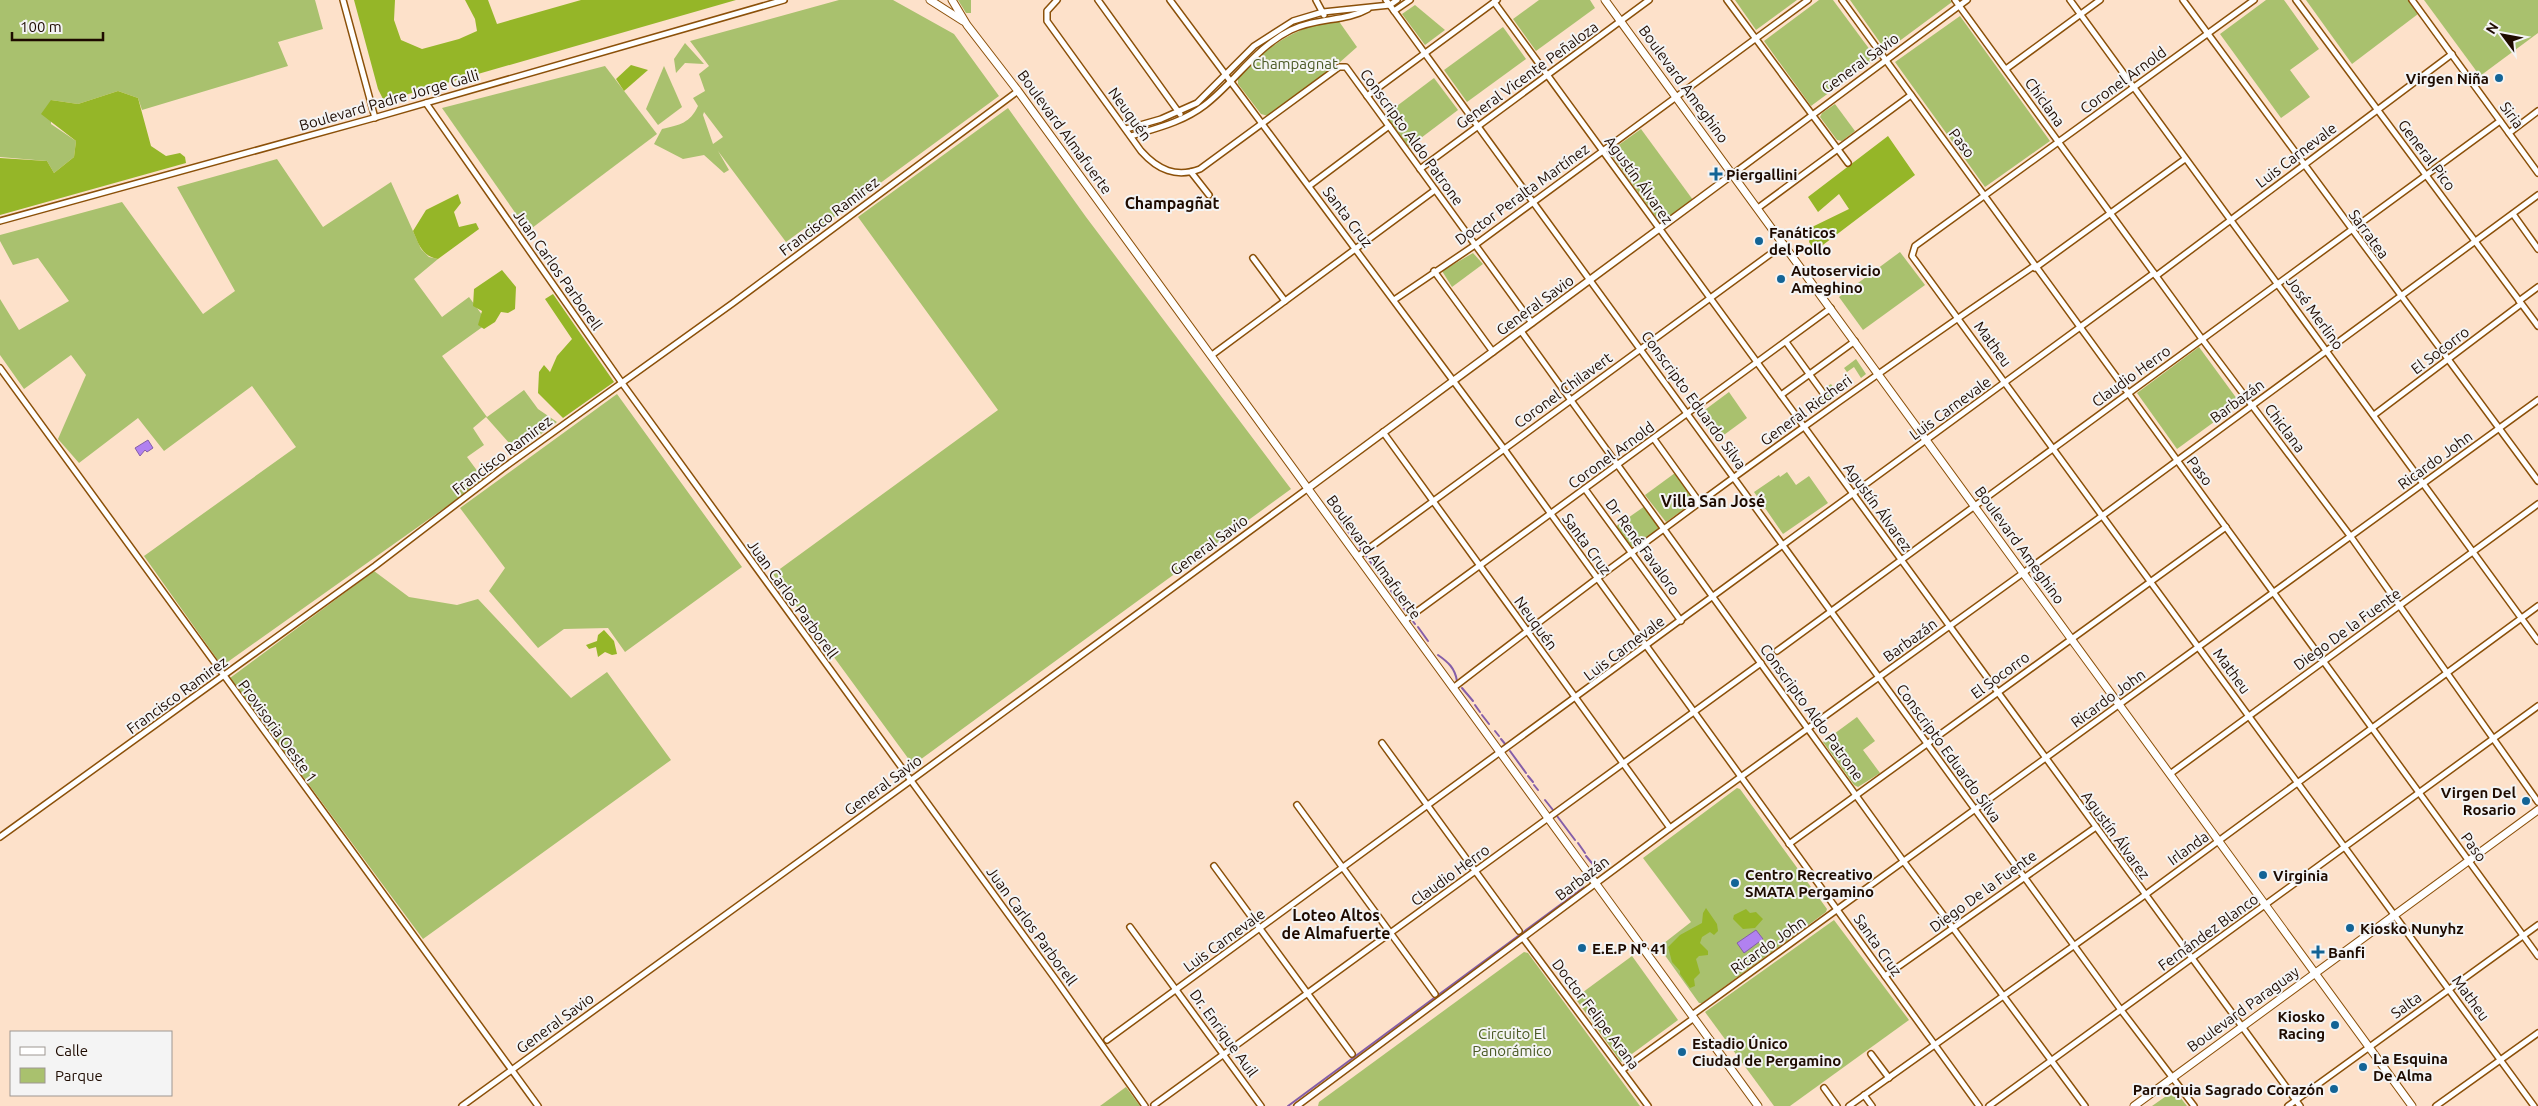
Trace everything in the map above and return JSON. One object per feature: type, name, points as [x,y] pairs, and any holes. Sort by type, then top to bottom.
[{"type":"main road","name":"Boulevard Almafuerte","points":[[930,0],[967,25]]},
{"type":"main road","name":"Boulevard Almafuerte","points":[[952,0],[967,25],[1018,91],[1212,356],[1758,1106]]},
{"type":"main road","name":"Boulevard Ameghino","points":[[1605,0],[2412,1106]]},
{"type":"main road","name":"Boulevard Paraguay","points":[[2134,1106],[2538,810]]},
{"type":"street","points":[[343,0],[375,118]]},
{"type":"street","name":"Boulevard Padre Jorge Galli","points":[[0,221],[375,118],[784,0]]},
{"type":"street","name":"Neuquén","points":[[1056,0],[1047,11],[1047,22],[1131,136],[1156,166],[1174,173],[1192,172]]},
{"type":"street","points":[[1098,0],[1183,118]]},
{"type":"street","name":"Santa Cruz","points":[[1170,0],[1263,122],[1504,449],[1979,1106]]},
{"type":"street","points":[[1316,0],[1324,16]]},
{"type":"street","points":[[1126,129],[1179,113],[1206,96],[1254,46],[1293,21],[1371,7],[1397,0]]},
{"type":"street","points":[[1394,11],[1410,0]]},
{"type":"street","name":"General Vicente Peñaloza","points":[[1420,169],[1649,0]]},
{"type":"street","points":[[1727,0],[1848,163]]},
{"type":"street","name":"Doctor Peralta Martínez","points":[[1394,300],[1434,271],[1475,245],[1808,0]]},
{"type":"street","name":"Paso","points":[[1842,0],[2538,956]]},
{"type":"street","name":"Chiclana","points":[[1955,0],[2202,339],[2351,537],[2538,802]]},
{"type":"street","name":"General Savio","points":[[462,1106],[910,781],[1591,280],[1967,0]]},
{"type":"street","name":"José Merlino","points":[[2070,0],[2538,641]]},
{"type":"street","points":[[2006,69],[2100,0]]},
{"type":"street","name":"Sarratea","points":[[2183,0],[2538,481]]},
{"type":"street","name":"Coronel Arnold","points":[[1912,250],[2254,0]]},
{"type":"street","name":"General Pico","points":[[2296,0],[2538,326]]},
{"type":"street","name":"Siria","points":[[2412,0],[2538,173]]},
{"type":"street","points":[[1367,96],[1495,1]]},
{"type":"street","name":"Agustín Álvarez","points":[[1495,1],[1546,76],[1660,228],[2300,1106]]},
{"type":"street","name":"Conscripto Eduardo Silva","points":[[1388,2],[2121,1010],[2194,1106]]},
{"type":"street","points":[[1131,136],[1183,118],[1205,105],[1273,42],[1291,30],[1324,16]]},
{"type":"street","name":"Luis Carnevale","points":[[1107,1040],[1576,699],[1926,440],[2231,220],[2452,54]]},
{"type":"street","name":"Conscripto Aldo Patrone","points":[[1263,122],[1339,67],[1346,68],[1532,323]]},
{"type":"street","name":"Francisco Ramirez","points":[[0,837],[223,677],[733,303],[1018,91]]},
{"type":"street","points":[[1758,208],[1911,95]]},
{"type":"street","name":"Juan Carlos Parborell","points":[[426,103],[622,383],[1145,1106]]},
{"type":"street","points":[[2509,132],[2538,111]]},
{"type":"street","name":"Claudio Herro","points":[[1777,651],[2500,121]]},
{"type":"street","points":[[1209,195],[1192,172],[1263,122]]},
{"type":"street","points":[[1309,186],[1388,126]]},
{"type":"street","name":"General Riccheri","points":[[1453,688],[1526,631],[1878,373],[1958,317],[2035,267],[2185,159]]},
{"type":"street","points":[[1212,356],[1435,190]]},
{"type":"street","name":"Barbazán","points":[[1297,1106],[1670,828],[2102,516],[2538,195]]},
{"type":"street","points":[[2513,214],[2538,248]]},
{"type":"street","name":"Coronel Chilavert","points":[[1357,557],[1784,244]]},
{"type":"street","name":"Matheu","points":[[1912,250],[1912,256],[2534,1106]]},
{"type":"street","points":[[1253,258],[1285,300]]},
{"type":"street","points":[[1434,271],[1493,352]]},
{"type":"street","name":"El Socorro","points":[[2374,414],[2448,360],[2538,286]]},
{"type":"street","name":"Coronel Arnold","points":[[1404,621],[1688,415],[1831,308]]},
{"type":"street","name":"Conscripto Aldo Patrone","points":[[1521,331],[1904,862],[2085,1106]]},
{"type":"street","points":[[1781,395],[1855,341]]},
{"type":"street","points":[[1786,342],[1823,393]]},
{"type":"street","name":"Provisoria Oeste 1","points":[[0,368],[223,677],[538,1106]]},
{"type":"street","name":"Ricardo John","points":[[1622,1070],[2046,758],[2538,400]]},
{"type":"street","name":"Neuquén","points":[[1382,432],[1670,828]]},
{"type":"street","points":[[1654,439],[1700,503]]},
{"type":"street","name":"Dr René Favaloro","points":[[1585,489],[1681,621]]},
{"type":"street","name":"Diego De la Fuente","points":[[2170,774],[2538,504]]},
{"type":"street","name":"El Socorro","points":[[1789,844],[2226,527]]},
{"type":"street","name":"Irlanda","points":[[1849,1106],[2298,783],[2538,606]]},
{"type":"street","name":"Claudio Herro","points":[[1154,1106],[1761,663]]},
{"type":"street","name":"Fernández Blanco","points":[[1990,1106],[2420,794],[2538,706]]},
{"type":"street","points":[[1382,743],[1519,932]]},
{"type":"street","points":[[1297,805],[1435,994]]},
{"type":"street","name":"Diego De la Fuente","points":[[1885,976],[2096,827]]},
{"type":"street","points":[[1214,866],[1352,1054]]},
{"type":"street","name":"Salta","points":[[2288,1106],[2538,925]]},
{"type":"street","name":"Dr. Enrique Auil","points":[[1130,927],[1261,1106]]},
{"type":"street","name":"Doctor Felipe Arana","points":[[1523,938],[1648,1106]]},
{"type":"street","points":[[2436,1106],[2538,1033]]},
{"type":"street","points":[[1871,1054],[1889,1078]]},
{"type":"street","points":[[1824,1088],[1837,1106]]},
{"type":"street","points":[[1864,1095],[1872,1106]]},
{"type":"green space","points":[[0,0],[315,0],[323,29],[278,42],[288,66],[142,110],[138,98],[118,91],[78,104],[51,100],[51,124],[76,141],[74,157],[54,173],[47,161],[0,157]]},
{"type":"green space","points":[[354,0],[395,0],[394,20],[401,40],[422,49],[459,39],[477,31],[475,19],[465,0],[488,0],[497,24],[581,0],[736,0],[405,95],[383,99],[378,89]]},
{"type":"green space","points":[[839,0],[893,0],[954,34],[999,96],[810,234],[805,228],[786,242],[718,151],[729,170],[724,173],[704,155],[683,159],[654,144],[662,129],[684,122],[692,116],[698,106],[693,98],[705,91],[699,74],[709,66],[690,41]],"holes":[[[704,112],[723,137],[713,144],[703,115]]]},
{"type":"green space","points":[[958,0],[971,0],[971,13],[966,13]]},
{"type":"green space","points":[[1539,0],[1590,0],[1595,8],[1536,51],[1513,19]]},
{"type":"green space","points":[[1735,0],[1797,0],[1756,30]]},
{"type":"green space","points":[[1819,0],[1833,0],[1876,58],[1811,106],[1764,41]]},
{"type":"green space","points":[[1850,0],[1950,0],[1952,2],[1886,51]]},
{"type":"green space","points":[[2266,0],[2284,0],[2319,49],[2290,70],[2310,97],[2281,118],[2220,34]]},
{"type":"green space","points":[[2306,0],[2408,0],[2418,14],[2352,64]]},
{"type":"green space","points":[[2424,0],[2538,0],[2538,33],[2480,76]]},
{"type":"green space","points":[[1415,5],[1445,30],[1425,45],[1402,14]]},
{"type":"green space","points":[[1960,16],[2050,141],[1985,187],[1895,62]]},
{"type":"green space","name":"Champagnat","points":[[1338,20],[1357,47],[1339,63],[1268,116],[1261,114],[1238,84],[1238,77],[1271,47],[1295,33],[1309,27]]},
{"type":"green space","points":[[1503,27],[1526,59],[1467,102],[1444,70]]},
{"type":"green space","points":[[685,43],[704,64],[685,63],[676,73],[674,59]]},
{"type":"green space","points":[[631,65],[648,70],[624,91],[616,79]]},
{"type":"green space","points":[[605,66],[657,134],[528,231],[442,108]]},
{"type":"green space","points":[[664,66],[682,107],[658,125],[646,109]]},
{"type":"green space","points":[[1434,78],[1458,110],[1409,147],[1385,115]]},
{"type":"green space","points":[[118,91],[138,98],[151,146],[166,156],[180,153],[185,157],[186,163],[0,215],[0,158],[47,161],[54,173],[74,157],[76,141],[41,114],[51,100],[78,104]]},
{"type":"green space","points":[[1835,104],[1855,131],[1842,141],[1837,140],[1820,117],[1822,113]]},
{"type":"green space","points":[[1008,108],[1086,217],[1291,489],[913,765],[773,574],[998,410],[858,217]]},
{"type":"green space","points":[[1641,129],[1693,200],[1665,221],[1658,220],[1612,156],[1613,149]]},
{"type":"green space","points":[[1888,136],[1915,175],[1815,251],[1809,242],[1812,227],[1849,209],[1839,194],[1818,212],[1808,197]]},
{"type":"green space","points":[[277,159],[323,227],[391,182],[421,249],[429,257],[438,259],[414,279],[442,317],[469,297],[488,323],[442,356],[487,417],[524,390],[538,409],[557,422],[517,452],[486,417],[473,428],[484,445],[467,457],[484,480],[222,666],[144,556],[296,447],[252,386],[164,451],[138,418],[79,463],[58,439],[86,375],[71,355],[24,389],[0,355],[0,299],[19,330],[69,301],[38,258],[13,265],[0,241],[0,235],[122,202],[203,314],[235,291],[177,187]]},
{"type":"green space","points":[[458,194],[461,203],[454,212],[459,227],[476,223],[479,229],[438,259],[433,258],[422,249],[413,231],[426,210]]},
{"type":"green space","points":[[1900,252],[1925,285],[1863,330],[1839,297]]},
{"type":"green space","points":[[1473,253],[1483,264],[1452,287],[1442,271]]},
{"type":"green space","points":[[502,270],[516,287],[515,309],[508,313],[501,312],[495,322],[484,329],[478,325],[482,311],[473,306],[474,289]]},
{"type":"green space","points":[[553,294],[614,382],[563,418],[538,393],[539,372],[544,365],[550,372],[557,356],[572,339],[545,299]]},
{"type":"green space","points":[[2199,347],[2240,403],[2177,449],[2137,393]]},
{"type":"green space","points":[[1856,359],[1866,374],[1861,378],[1854,367],[1847,372],[1844,368]]},
{"type":"green space","points":[[1831,384],[1838,394],[1825,404],[1820,397],[1826,393],[1823,389]]},
{"type":"green space","points":[[1729,392],[1747,418],[1717,440],[1698,415]]},
{"type":"green space","points":[[617,394],[742,567],[625,652],[608,628],[564,629],[538,648],[489,591],[505,568],[460,508]]},
{"type":"green space","points":[[1787,472],[1796,485],[1809,476],[1828,503],[1783,534],[1754,492],[1779,475],[1780,477]]},
{"type":"green space","points":[[1675,473],[1694,502],[1666,522],[1645,495]]},
{"type":"green space","points":[[1645,506],[1659,526],[1658,529],[1635,546],[1630,547],[1615,527]]},
{"type":"green space","points":[[374,571],[409,597],[457,605],[478,599],[571,698],[607,672],[671,760],[423,939],[230,678]]},
{"type":"green space","points":[[604,630],[614,641],[617,654],[612,655],[605,652],[598,657],[596,647],[589,649],[586,645],[597,641],[598,635]]},
{"type":"green space","points":[[1857,717],[1875,741],[1863,750],[1880,773],[1858,787],[1854,785],[1823,742]]},
{"type":"green space","name":"Centro Recreativo SMATA Pergamino","points":[[1737,788],[1740,789],[1827,909],[1826,912],[1702,1003],[1699,1003],[1659,947],[1691,922],[1643,858]]},
{"type":"green space","points":[[1706,908],[1717,924],[1718,931],[1714,935],[1710,932],[1702,937],[1700,943],[1708,951],[1708,955],[1699,956],[1696,959],[1700,973],[1694,979],[1695,986],[1690,988],[1672,962],[1668,947],[1680,935],[1702,923],[1703,913]]},
{"type":"green space","points":[[1746,909],[1750,913],[1756,912],[1763,919],[1755,928],[1743,929],[1733,919],[1734,915]]},
{"type":"green space","points":[[1834,920],[1909,1020],[1790,1106],[1774,1106],[1705,1012]]},
{"type":"green space","name":"Circuito El Panorámico","points":[[1524,952],[1528,953],[1640,1106],[1318,1106],[1319,1102]]},
{"type":"green space","points":[[1632,956],[1678,1020],[1621,1062],[1575,998]]},
{"type":"green space","points":[[1126,1087],[1140,1106],[1100,1106]]},
{"type":"green space","points":[[2172,1092],[2176,1092],[2187,1106],[2152,1106]]},
{"type":"shaded area","points":[[148,440],[153,448],[147,452],[145,450],[140,456],[135,448]]},
{"type":"shaded area","points":[[1756,930],[1763,939],[1744,953],[1737,943]]},
{"type":"waterway","points":[[1340,521],[1361,549]]},
{"type":"waterway","points":[[1366,556],[1382,578]]},
{"type":"waterway","points":[[1391,591],[1408,614]]},
{"type":"waterway","points":[[1412,620],[1415,624]]},
{"type":"waterway","points":[[1418,627],[1428,641]]},
{"type":"waterway","points":[[1438,655],[1455,672],[1457,681]]},
{"type":"waterway","points":[[1462,688],[1473,701]]},
{"type":"waterway","points":[[1475,705],[1480,712]]},
{"type":"waterway","points":[[1482,715],[1489,724]]},
{"type":"waterway","points":[[1495,731],[1499,736]]},
{"type":"waterway","points":[[1501,739],[1506,745]]},
{"type":"waterway","points":[[1510,751],[1526,773]]},
{"type":"waterway","points":[[1528,776],[1533,782]]},
{"type":"waterway","points":[[1534,785],[1538,790]]},
{"type":"waterway","points":[[1545,800],[1553,810]]},
{"type":"waterway","points":[[1557,816],[1575,840]]},
{"type":"waterway","points":[[1578,843],[1585,853]]},
{"type":"waterway","points":[[1586,856],[1596,868],[1595,870]]},
{"type":"waterway","points":[[1288,1106],[1583,888],[1584,877]]},
{"type":"place","name":"Virgen Niña","points":[[2499,78]]},
{"type":"place","name":"Piergallini","points":[[1716,174]]},
{"type":"place","name":"Fanáticos del Pollo","points":[[1759,241]]},
{"type":"place","name":"Autoservicio Ameghino","points":[[1781,279]]},
{"type":"place","name":"Virgen Del Rosario","points":[[2526,801]]},
{"type":"place","name":"Virginia","points":[[2263,875]]},
{"type":"place","name":"Centro Recreativo SMATA Pergamino","points":[[1735,883]]},
{"type":"place","name":"Kiosko Nunyhz","points":[[2350,928]]},
{"type":"place","name":"E.E.P N° 41","points":[[1582,948]]},
{"type":"place","name":"Banfi","points":[[2318,952]]},
{"type":"place","name":"Kiosko Racing","points":[[2335,1025]]},
{"type":"place","name":"Estadio Único Ciudad de Pergamino","points":[[1682,1052]]},
{"type":"place","name":"La Esquina De Alma","points":[[2363,1067]]},
{"type":"place","name":"Parroquia Sagrado Corazón","points":[[2334,1089]]},
{"type":"district","name":"Champagñat","points":[[1172,203]]},
{"type":"district","name":"Villa San José","points":[[1713,501]]},
{"type":"district","name":"Loteo Altos de Almafuerte","points":[[1336,924]]}]
